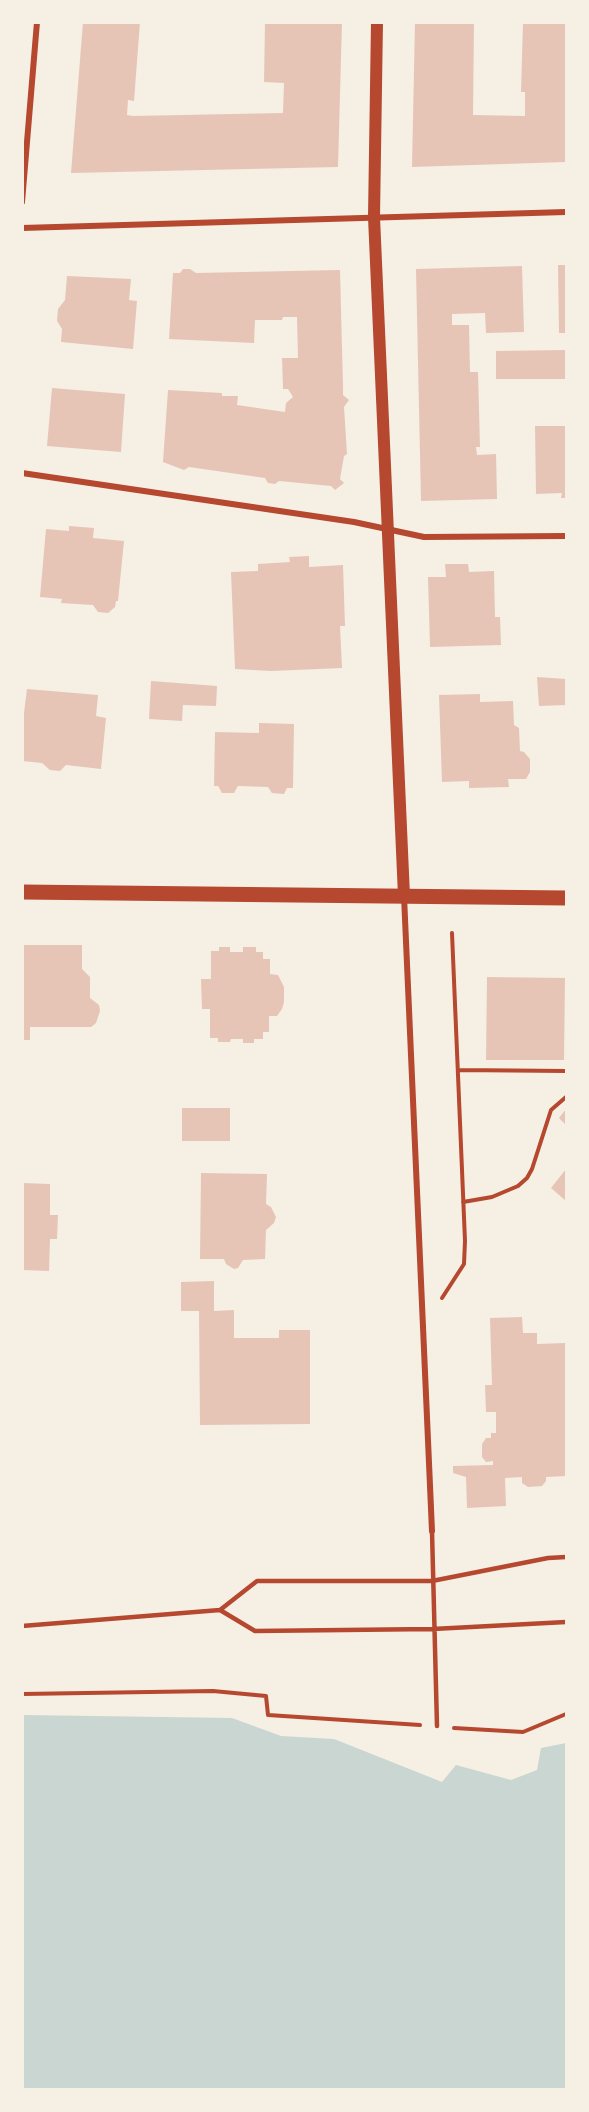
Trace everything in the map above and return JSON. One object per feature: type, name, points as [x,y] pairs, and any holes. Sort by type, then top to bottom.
[{"type":"main road","points":[[377,22],[374,217],[404,896]]},
{"type":"main road","points":[[22,892],[567,898]]},
{"type":"street","points":[[22,202],[37,22]]},
{"type":"street","points":[[22,228],[567,212]]},
{"type":"street","points":[[22,473],[354,522],[424,537],[567,536]]},
{"type":"street","points":[[404,896],[432,1531]]},
{"type":"lane","points":[[432,1531],[437,1726]]},
{"type":"lane","points":[[22,1626],[220,1610],[257,1581],[432,1581],[548,1558],[567,1557]]},
{"type":"lane","points":[[220,1610],[255,1631],[433,1629],[567,1622]]},
{"type":"path","points":[[441,1298],[464,1264],[465,1241],[452,933]]},
{"type":"path","points":[[458,1070],[567,1071]]},
{"type":"path","points":[[464,1203],[492,1197],[518,1186],[527,1178],[551,1110],[567,1097]]},
{"type":"path","points":[[22,1694],[213,1691],[266,1696],[268,1715],[523,1732],[567,1714]]},
{"type":"shaded area","points":[[23,1715],[232,1718],[281,1736],[334,1739],[442,1782],[456,1765],[511,1780],[537,1770],[541,1748],[566,1743],[566,2089],[23,2089]]},
{"type":"building","points":[[83,22],[140,22],[134,101],[128,100],[127,115],[133,116],[283,113],[284,83],[264,82],[265,22],[342,22],[338,167],[71,173]]},
{"type":"building","points":[[415,22],[474,22],[473,115],[525,116],[525,92],[521,92],[523,22],[566,22],[566,162],[412,167]]},
{"type":"building","points":[[558,265],[566,265],[566,333],[559,333]]},
{"type":"building","points":[[522,266],[524,332],[486,333],[485,313],[452,314],[452,325],[469,325],[470,372],[478,372],[480,447],[476,447],[477,455],[496,454],[497,499],[421,501],[416,269]]},
{"type":"building","points":[[183,269],[190,269],[196,273],[340,270],[343,395],[349,400],[344,407],[347,454],[344,456],[340,479],[344,483],[335,490],[331,486],[279,481],[275,484],[268,483],[265,478],[189,467],[184,470],[163,462],[168,390],[238,396],[237,405],[285,412],[286,403],[293,397],[288,389],[283,389],[282,358],[298,358],[297,317],[283,317],[282,320],[255,320],[254,343],[169,339],[173,273],[180,273]]},
{"type":"building","points":[[67,276],[131,279],[129,300],[137,301],[133,349],[61,342],[62,329],[57,321],[58,309],[65,300]]},
{"type":"building","points":[[566,350],[566,379],[496,379],[496,351]]},
{"type":"building","points":[[52,388],[125,394],[121,452],[47,446]]},
{"type":"building","points":[[535,426],[566,426],[566,498],[561,498],[562,493],[536,494]]},
{"type":"building","points":[[69,526],[94,528],[93,538],[124,541],[118,601],[108,613],[98,612],[93,605],[61,603],[62,599],[40,597],[46,529],[69,531]]},
{"type":"building","points":[[309,556],[309,567],[343,565],[345,626],[340,626],[342,668],[271,671],[235,669],[231,572],[258,571],[258,564],[290,562],[289,557]]},
{"type":"building","points":[[445,564],[468,564],[469,572],[494,571],[495,617],[500,617],[501,645],[430,647],[428,577],[446,577]]},
{"type":"building","points":[[537,677],[566,679],[566,705],[539,706]]},
{"type":"building","points":[[151,681],[217,686],[216,706],[183,705],[182,721],[149,719]]},
{"type":"building","points":[[27,689],[98,695],[96,716],[106,718],[101,769],[66,765],[60,771],[50,770],[42,763],[22,761],[22,729]]},
{"type":"building","points":[[480,694],[480,702],[513,701],[514,725],[519,728],[520,751],[530,759],[530,772],[526,779],[508,779],[509,787],[469,788],[469,781],[442,782],[439,695]]},
{"type":"building","points":[[259,723],[294,724],[293,788],[287,788],[284,794],[272,793],[268,787],[238,786],[234,793],[222,793],[218,786],[214,786],[215,732],[259,733]]},
{"type":"building","points":[[22,945],[82,945],[82,969],[90,977],[90,998],[99,1005],[100,1011],[96,1023],[91,1027],[30,1027],[30,1040],[22,1040]]},
{"type":"building","points":[[219,947],[230,947],[230,952],[243,952],[243,947],[256,947],[256,952],[263,952],[263,959],[270,959],[270,974],[278,975],[284,987],[282,1009],[277,1016],[269,1016],[269,1032],[263,1032],[263,1039],[254,1039],[254,1043],[243,1043],[243,1039],[218,1042],[218,1038],[210,1038],[210,1009],[202,1009],[201,979],[211,979],[211,951],[219,951]]},
{"type":"building","points":[[487,977],[565,978],[564,1060],[486,1060]]},
{"type":"building","points":[[182,1108],[230,1108],[230,1141],[182,1141]]},
{"type":"building","points":[[566,1109],[566,1125],[559,1118]]},
{"type":"building","points":[[566,1169],[566,1201],[551,1188]]},
{"type":"building","points":[[201,1173],[267,1174],[266,1204],[271,1207],[276,1217],[274,1223],[266,1230],[265,1259],[243,1260],[238,1268],[234,1269],[226,1264],[224,1259],[200,1259]]},
{"type":"building","points":[[22,1183],[50,1184],[50,1215],[58,1215],[57,1239],[50,1239],[49,1271],[22,1270]]},
{"type":"building","points":[[214,1281],[214,1311],[234,1310],[234,1338],[279,1338],[279,1330],[310,1330],[310,1424],[200,1425],[199,1311],[181,1311],[181,1282]]},
{"type":"building","points":[[522,1317],[523,1333],[537,1333],[537,1344],[565,1343],[566,1476],[546,1477],[542,1486],[528,1487],[522,1483],[522,1477],[505,1478],[506,1506],[467,1508],[466,1477],[453,1473],[453,1466],[493,1465],[493,1461],[486,1462],[482,1457],[482,1444],[486,1438],[491,1438],[491,1433],[496,1433],[496,1412],[486,1412],[485,1385],[492,1385],[490,1318]]}]
